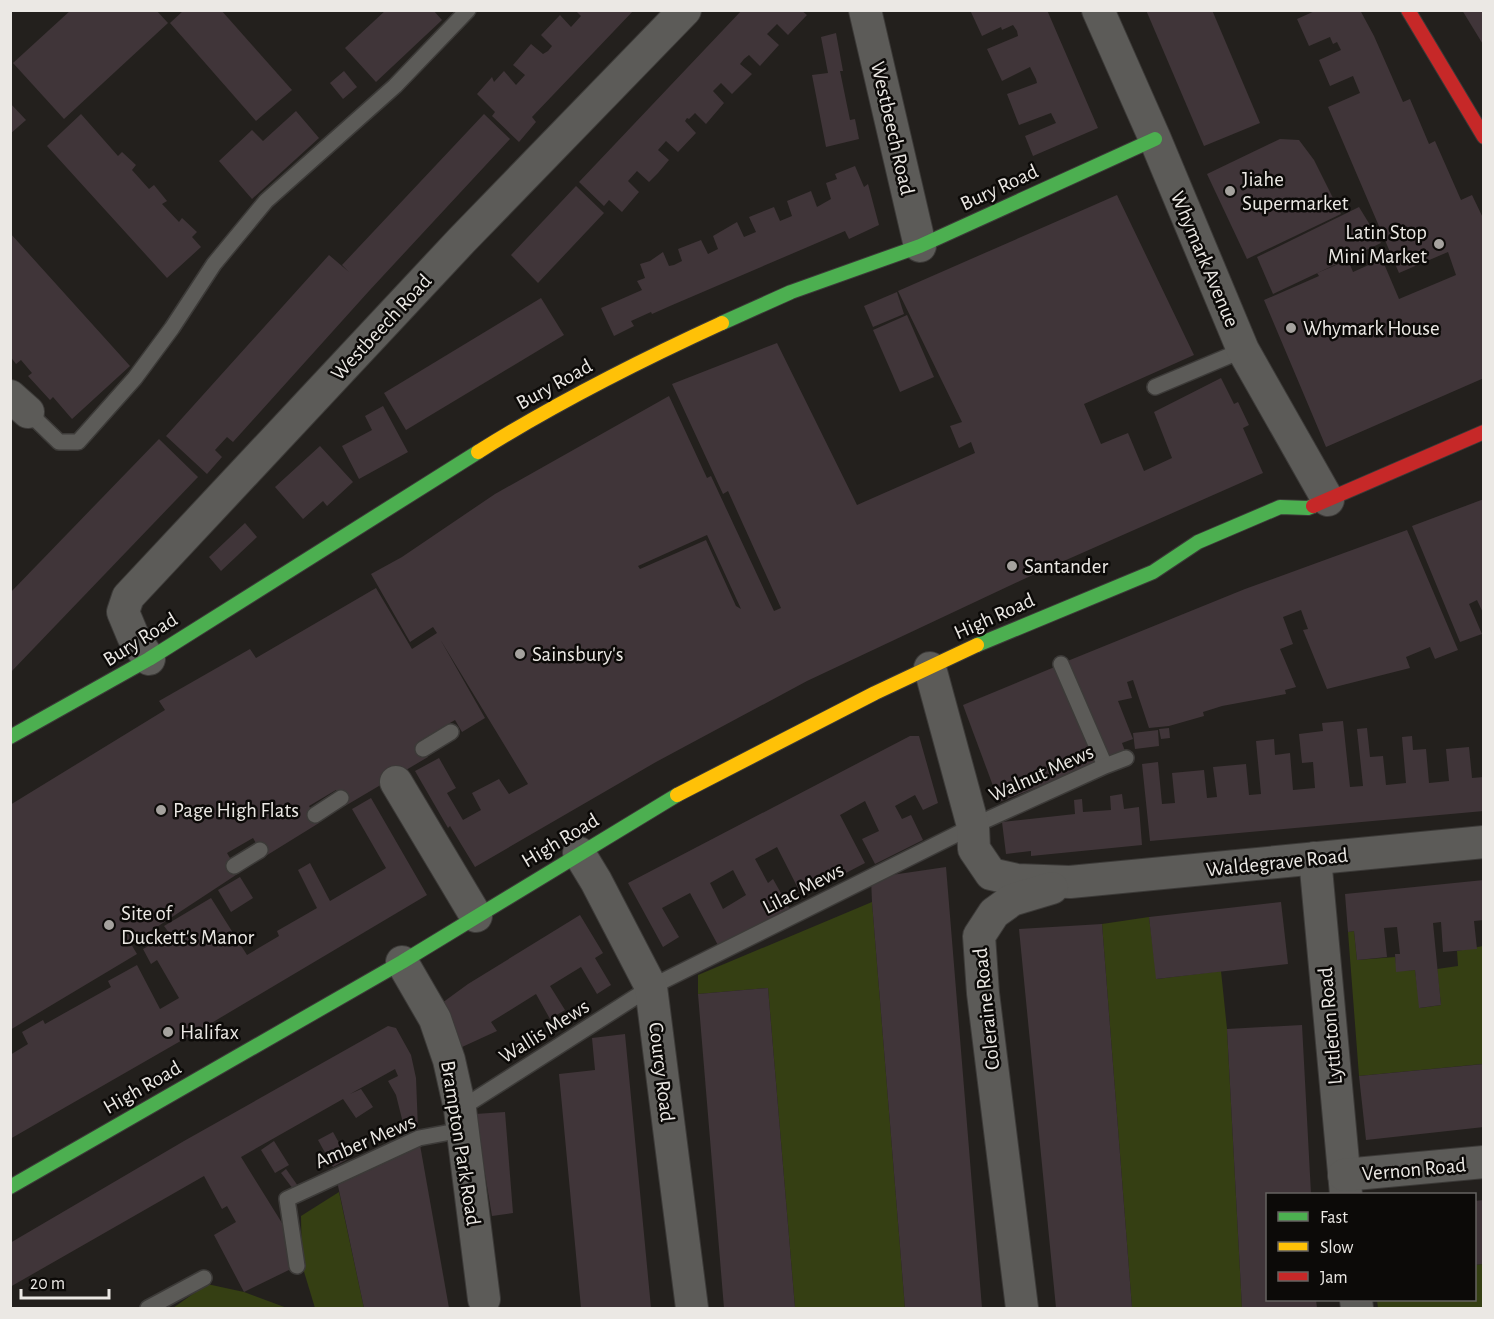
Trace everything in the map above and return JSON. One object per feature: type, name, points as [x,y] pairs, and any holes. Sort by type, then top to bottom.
[{"type":"main road","points":[[1408,10],[1484,137]]},
{"type":"main road","name":"Bury Road","points":[[10,737],[149,659],[504,436],[656,353],[791,292],[920,246],[1155,139]]},
{"type":"main road","name":"High Road","points":[[1296,520],[1318,504],[1484,432]]},
{"type":"main road","name":"High Road","points":[[10,1186],[402,962],[675,796],[864,698],[976,646],[1153,572],[1198,542],[1280,507],[1318,504]]},
{"type":"main road","name":"High Road","points":[[1153,572],[1184,567]]},
{"type":"street","name":"Westbeech Road","points":[[149,659],[133,636],[123,612],[128,597],[461,241],[685,10]]},
{"type":"street","name":"Westbeech Road","points":[[865,10],[920,246]]},
{"type":"street","name":"Whymark Avenue","points":[[1098,10],[1155,139],[1243,350],[1318,504]]},
{"type":"street","points":[[930,668],[973,826],[974,849],[991,874],[1017,880],[1071,882]]},
{"type":"street","points":[[396,782],[476,916]]},
{"type":"street","name":"Waldegrave Road","points":[[1071,882],[1484,842]]},
{"type":"street","name":"Courcy Road","points":[[579,853],[596,880],[651,987],[692,1308]]},
{"type":"street","name":"Lyttleton Road","points":[[1315,858],[1345,1185]]},
{"type":"street","name":"Coleraine Road","points":[[1022,1308],[983,993],[979,936],[994,914],[1012,900],[1071,882]]},
{"type":"street","name":"Brampton Park Road","points":[[402,962],[435,1018],[449,1060],[461,1119],[484,1299]]},
{"type":"street","name":"Vernon Road","points":[[1345,1185],[1484,1162]]},
{"type":"lane","points":[[19,404],[58,442],[78,442],[135,378],[172,328],[214,264],[266,201],[395,86],[468,10]]},
{"type":"lane","points":[[1155,387],[1243,350]]},
{"type":"lane","points":[[1061,664],[1103,761]]},
{"type":"lane","points":[[423,749],[451,732]]},
{"type":"lane","name":"Walnut Mews","points":[[973,826],[1126,758]]},
{"type":"lane","points":[[315,815],[341,798]]},
{"type":"lane","name":"Lilac Mews","points":[[651,987],[973,826]]},
{"type":"lane","points":[[234,866],[260,850]]},
{"type":"lane","name":"Wallis Mews","points":[[461,1119],[651,987]]},
{"type":"lane","name":"Amber Mews","points":[[297,1266],[287,1199],[461,1119]]},
{"type":"lane","points":[[148,1308],[204,1278]]},
{"type":"green space","points":[[872,902],[905,1308],[795,1308],[768,988],[698,994],[698,975]]},
{"type":"green space","points":[[1149,917],[1157,979],[1221,971],[1227,1029],[1242,1308],[1132,1308],[1102,924]]},
{"type":"green space","points":[[1354,931],[1357,960],[1395,957],[1397,971],[1415,970],[1420,1008],[1441,1005],[1437,969],[1458,966],[1457,951],[1483,946],[1483,1064],[1359,1076],[1348,932]]},
{"type":"green space","points":[[339,1192],[364,1308],[315,1308],[302,1265],[301,1216]]},
{"type":"green space","points":[[1483,1264],[1483,1308],[1378,1308],[1377,1301],[1476,1301],[1476,1265]]},
{"type":"green space","points":[[207,1284],[244,1292],[287,1308],[173,1308]]},
{"type":"building","points":[[71,10],[156,10],[168,23],[64,119],[13,63]]},
{"type":"building","points":[[184,10],[221,10],[292,90],[256,121],[170,23]]},
{"type":"building","points":[[386,10],[433,10],[442,20],[376,82],[345,48]]},
{"type":"building","points":[[575,10],[634,10],[532,117],[536,122],[519,142],[492,116],[495,112],[477,94],[492,77],[494,82],[504,71],[516,85],[525,75],[513,65],[531,44],[543,54],[548,51],[552,46],[541,35],[560,15],[571,27],[581,16]]},
{"type":"building","points":[[742,10],[801,10],[807,15],[788,35],[777,24],[767,34],[779,45],[760,66],[749,55],[744,59],[740,64],[752,74],[732,94],[721,83],[713,91],[724,103],[706,124],[695,113],[689,119],[687,118],[685,121],[696,133],[678,152],[666,141],[658,150],[669,160],[649,182],[637,171],[628,181],[639,192],[622,212],[609,200],[604,206],[579,182]]},
{"type":"building","points":[[970,10],[1047,10],[1098,128],[1033,156],[1025,136],[1056,123],[1051,113],[1019,125],[1007,94],[1037,83],[1036,79],[1030,67],[1002,81],[987,49],[1018,36],[1017,31],[1013,25],[1002,30],[1001,27],[982,36]]},
{"type":"building","points":[[1146,10],[1212,10],[1260,123],[1204,146]]},
{"type":"building","points":[[1317,10],[1360,10],[1403,102],[1410,99],[1429,144],[1435,141],[1461,200],[1472,195],[1484,220],[1484,378],[1326,447],[1264,300],[1319,276],[1317,273],[1348,260],[1353,272],[1382,259],[1399,299],[1456,275],[1448,252],[1399,273],[1328,107],[1360,93],[1353,76],[1330,86],[1319,60],[1341,50],[1337,42],[1333,44],[1330,37],[1309,46],[1297,19]]},
{"type":"building","points":[[1462,10],[1484,10],[1484,46]]},
{"type":"building","points":[[836,33],[843,71],[840,71],[850,120],[855,119],[859,139],[826,147],[812,75],[828,73],[821,37]]},
{"type":"building","points":[[344,71],[357,87],[343,99],[330,83]]},
{"type":"building","points":[[10,103],[26,120],[10,134]]},
{"type":"building","points":[[296,111],[319,138],[252,199],[219,161],[252,130],[263,141]]},
{"type":"building","points":[[81,114],[118,156],[122,152],[136,165],[132,170],[149,189],[154,185],[167,201],[162,204],[179,222],[182,218],[197,232],[192,237],[201,247],[167,278],[47,146]]},
{"type":"building","points":[[484,114],[510,139],[233,442],[227,437],[215,450],[222,457],[207,474],[166,436],[329,255],[349,272],[342,265]]},
{"type":"building","points":[[1280,139],[1299,140],[1314,160],[1341,214],[1247,259],[1207,174]]},
{"type":"building","points":[[855,166],[864,187],[868,184],[879,225],[849,239],[845,231],[652,314],[651,312],[631,321],[634,326],[614,336],[601,308],[642,290],[637,281],[645,278],[640,264],[650,261],[663,252],[669,266],[674,265],[682,261],[678,249],[701,240],[708,254],[718,249],[713,236],[737,222],[744,237],[756,232],[749,217],[774,207],[780,221],[792,216],[787,201],[811,191],[817,207],[831,199],[826,183],[837,179],[835,174]]},
{"type":"building","points":[[576,186],[604,213],[538,283],[511,255]]},
{"type":"building","points":[[1117,195],[1194,355],[1084,404],[1101,444],[1128,433],[1144,471],[1172,458],[1154,412],[1221,378],[1234,404],[1238,402],[1249,425],[1243,428],[1263,473],[1039,572],[807,681],[656,762],[475,867],[450,826],[448,828],[415,771],[439,758],[456,788],[447,793],[463,820],[481,810],[472,793],[499,779],[509,794],[528,784],[440,639],[485,718],[462,732],[455,720],[418,742],[428,757],[345,806],[336,790],[309,806],[319,823],[264,857],[253,838],[227,853],[239,873],[131,944],[137,954],[10,1030],[10,805],[165,710],[159,701],[250,649],[256,658],[376,588],[412,649],[437,633],[433,627],[410,642],[371,574],[402,557],[495,494],[669,396],[707,478],[711,476],[774,611],[781,608],[728,491],[723,494],[672,384],[777,343],[857,505],[975,453],[971,442],[959,448],[950,426],[962,422],[898,291]],"holes":[[[707,535],[741,609],[736,606],[706,540],[640,569],[638,566]]]},
{"type":"building","points":[[1359,207],[1381,243],[1273,294],[1257,257]]},
{"type":"building","points":[[10,233],[130,366],[72,419],[53,397],[50,400],[28,376],[32,373],[21,360],[16,364],[10,356]]},
{"type":"building","points":[[897,292],[904,314],[873,327],[864,306]]},
{"type":"building","points":[[541,298],[564,335],[406,430],[384,393]]},
{"type":"building","points":[[907,315],[934,377],[900,392],[873,330]]},
{"type":"building","points":[[383,406],[408,452],[359,479],[342,446],[372,430],[365,416]]},
{"type":"building","points":[[159,439],[198,477],[10,673],[10,593]]},
{"type":"building","points":[[320,446],[353,482],[327,506],[323,501],[303,519],[275,487]]},
{"type":"building","points":[[1484,499],[1484,615],[1477,600],[1469,604],[1482,634],[1460,642],[1412,526]]},
{"type":"building","points":[[245,523],[257,537],[221,571],[209,557]]},
{"type":"building","points":[[1407,530],[1458,650],[1435,659],[1430,647],[1406,657],[1410,668],[1327,689],[1303,630],[1308,629],[1301,610],[1283,617],[1293,644],[1280,649],[1296,687],[1285,690],[1286,694],[1222,706],[1203,712],[1204,716],[1169,726],[1149,728],[1133,680],[1127,682],[1132,698],[1118,701],[1133,739],[1122,743],[1125,751],[1107,759],[1065,662],[1245,589]]},
{"type":"building","points":[[1057,666],[1097,764],[999,802],[963,705]]},
{"type":"building","points":[[1343,721],[1350,787],[1363,786],[1357,729],[1367,728],[1370,757],[1383,756],[1386,785],[1406,783],[1402,737],[1412,736],[1413,750],[1426,749],[1429,783],[1449,781],[1446,749],[1469,747],[1472,778],[1484,777],[1484,811],[1150,841],[1142,764],[1158,762],[1162,804],[1175,803],[1172,773],[1204,770],[1207,798],[1217,797],[1213,767],[1246,764],[1249,795],[1261,794],[1256,741],[1274,739],[1275,755],[1290,753],[1293,790],[1315,788],[1313,762],[1302,763],[1299,734],[1323,731],[1322,723]]},
{"type":"building","points":[[1169,728],[1170,738],[1161,739],[1159,729]]},
{"type":"building","points":[[1158,730],[1159,746],[1135,749],[1133,733]]},
{"type":"building","points":[[910,736],[919,736],[938,803],[923,810],[915,795],[895,806],[902,819],[911,815],[923,840],[875,864],[862,839],[879,831],[865,801],[840,815],[865,863],[802,896],[777,847],[755,859],[768,883],[773,879],[791,911],[720,949],[690,893],[662,908],[679,937],[663,947],[628,883]],"holes":[[[733,870],[746,895],[723,909],[710,883]]]},
{"type":"building","points":[[1122,794],[1124,809],[1139,807],[1142,845],[1031,856],[1031,851],[1006,854],[1002,822],[1075,814],[1074,800],[1082,799],[1083,812],[1111,810],[1110,796]]},
{"type":"building","points":[[371,798],[427,895],[10,1139],[10,1055],[28,1044],[22,1032],[43,1020],[45,1024],[111,987],[108,981],[137,965],[160,1009],[179,998],[157,960],[151,964],[143,949],[170,934],[164,926],[211,898],[247,955],[279,936],[277,931],[317,908],[298,870],[310,863],[330,901],[386,868],[352,809]]},
{"type":"building","points":[[946,867],[982,1308],[905,1308],[871,878]]},
{"type":"building","points":[[240,877],[253,898],[231,912],[218,890]]},
{"type":"building","points":[[1484,880],[1484,920],[1474,921],[1477,949],[1443,952],[1441,922],[1433,923],[1441,1005],[1419,1008],[1415,970],[1396,972],[1395,954],[1400,954],[1397,927],[1384,928],[1387,957],[1357,960],[1354,931],[1348,932],[1345,894]]},
{"type":"building","points":[[1281,902],[1288,964],[1156,979],[1149,917]]},
{"type":"building","points":[[580,915],[603,953],[595,958],[611,985],[597,994],[581,967],[550,986],[565,1010],[550,1019],[536,994],[491,1022],[497,1031],[462,1047],[442,1003],[468,984]]},
{"type":"building","points":[[1102,924],[1132,1308],[1056,1308],[1019,929]]},
{"type":"building","points":[[768,988],[795,1308],[724,1308],[698,994]]},
{"type":"building","points":[[1302,1025],[1311,1193],[1266,1193],[1266,1301],[1316,1301],[1317,1308],[1242,1308],[1227,1029]]},
{"type":"building","points":[[388,1026],[396,1028],[411,1055],[416,1078],[418,1129],[405,1131],[396,1095],[388,1081],[398,1076],[395,1069],[350,1094],[361,1089],[373,1107],[356,1118],[343,1099],[241,1157],[282,1223],[293,1268],[244,1292],[214,1235],[236,1222],[227,1206],[222,1209],[204,1176],[10,1287],[10,1243],[184,1141]]},
{"type":"building","points":[[625,1034],[651,1308],[581,1308],[559,1074],[595,1070],[592,1038]]},
{"type":"building","points":[[1484,1064],[1484,1127],[1366,1140],[1359,1076]]},
{"type":"building","points":[[505,1112],[513,1213],[492,1216],[475,1114]]},
{"type":"building","points":[[333,1132],[348,1159],[333,1167],[318,1140]]},
{"type":"building","points":[[274,1141],[289,1165],[275,1173],[261,1150]]},
{"type":"building","points":[[420,1145],[449,1308],[364,1308],[337,1181]]},
{"type":"building","points":[[286,1169],[298,1186],[293,1189],[281,1173]]},
{"type":"building","points":[[1484,1200],[1484,1264],[1476,1265],[1476,1201]]},
{"type":"traffic: fast","points":[[722,323],[791,292],[920,246],[1155,139]]},
{"type":"traffic: fast","points":[[10,737],[149,659],[478,452]]},
{"type":"traffic: fast","points":[[977,645],[1153,572],[1198,542],[1280,507],[1308,508],[1313,506]]},
{"type":"traffic: fast","points":[[10,1187],[402,962],[677,795]]},
{"type":"traffic: slow","points":[[478,452],[598,383],[722,323]]},
{"type":"traffic: slow","points":[[677,795],[875,693],[977,645]]},
{"type":"traffic: jam","points":[[1408,10],[1484,137]]},
{"type":"traffic: jam","points":[[1313,506],[1484,432]]},
{"type":"place","name":"Jiahe Supermarket","points":[[1230,191]]},
{"type":"place","name":"Latin Stop Mini Market","points":[[1439,244]]},
{"type":"place","name":"Whymark House","points":[[1291,328]]},
{"type":"place","name":"Santander","points":[[1012,566]]},
{"type":"place","name":"Sainsbury's","points":[[520,654]]},
{"type":"place","name":"Page High Flats","points":[[161,810]]},
{"type":"place","name":"Site of Duckett's Manor","points":[[109,925]]},
{"type":"place","name":"Halifax","points":[[168,1032]]}]
